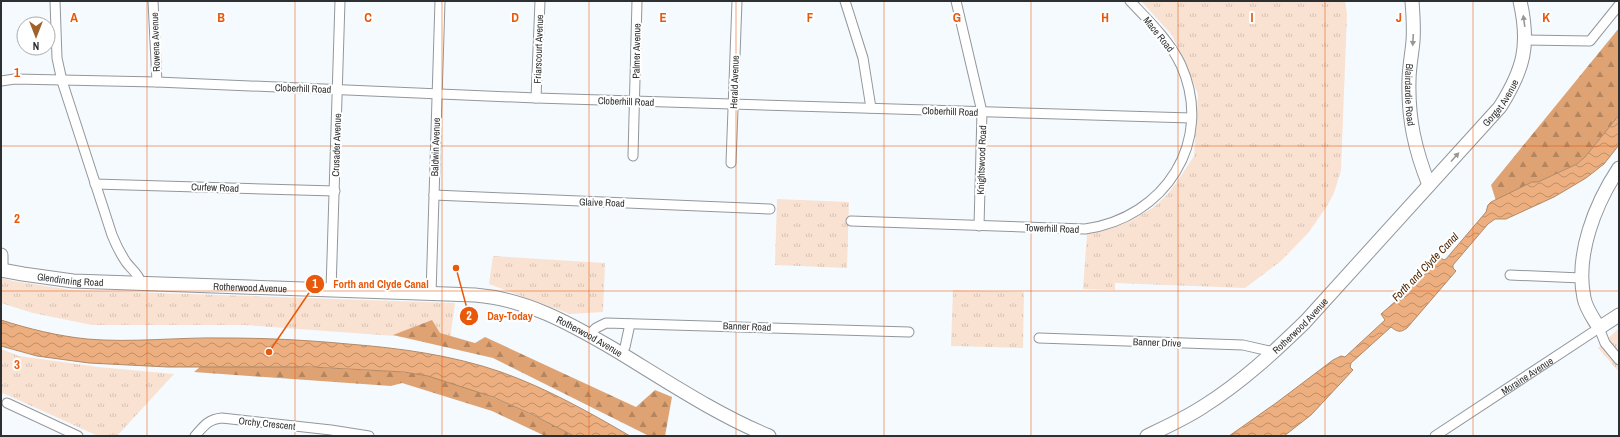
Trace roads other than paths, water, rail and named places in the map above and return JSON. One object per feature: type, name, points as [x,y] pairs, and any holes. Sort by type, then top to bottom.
[{"type":"street","points":[[55,1],[58,58],[62,81],[95,184],[119,250],[127,264],[138,276],[141,283]]},
{"type":"street","name":"Rowena Avenue","points":[[153,1],[157,82]]},
{"type":"street","name":"Crusader Avenue","points":[[331,290],[340,1]]},
{"type":"street","name":"Baldwin Avenue","points":[[431,294],[440,1]]},
{"type":"street","name":"Friarscourt Avenue","points":[[536,98],[540,1]]},
{"type":"street","name":"Palmer Avenue","points":[[633,156],[637,1]]},
{"type":"street","name":"Herald Avenue","points":[[731,163],[737,1]]},
{"type":"street","points":[[845,1],[863,58],[871,108]]},
{"type":"street","name":"Knightswood Road","points":[[956,1],[982,112],[979,226]]},
{"type":"street","name":"Mace Road","points":[[1130,1],[1167,41],[1177,57],[1189,90],[1191,118]]},
{"type":"street","name":"Blairdardie Road","points":[[1412,1],[1413,40],[1409,79],[1409,105],[1418,157],[1429,186]]},
{"type":"street","name":"Gorget Avenue","points":[[1429,186],[1500,107],[1512,89],[1523,56],[1526,40],[1520,1]]},
{"type":"street","points":[[1526,40],[1590,41],[1619,5]]},
{"type":"street","name":"Cloberhill Road","points":[[1,81],[15,79],[157,82],[536,98],[1191,118]]},
{"type":"street","name":"Towerhill Road","points":[[851,221],[1085,229],[1103,226],[1127,217],[1154,199],[1171,180],[1179,168],[1188,144],[1191,118]]},
{"type":"street","points":[[1619,168],[1602,197],[1592,222],[1585,248],[1581,278],[1584,300],[1590,314],[1606,343],[1619,360]]},
{"type":"street","name":"Curfew Road","points":[[95,184],[335,191]]},
{"type":"street","name":"Rotherwood Avenue","points":[[1147,436],[1203,407],[1246,376],[1274,352],[1305,322],[1429,186]]},
{"type":"street","name":"Glaive Road","points":[[434,195],[770,209]]},
{"type":"street","points":[[1,255],[1,270]]},
{"type":"street","name":"Glendinning Road","points":[[1,270],[73,281],[141,283]]},
{"type":"street","points":[[1510,275],[1581,278]]},
{"type":"street","name":"Rotherwood Avenue","points":[[141,283],[490,296],[508,300],[527,305],[589,335],[731,418],[769,436]]},
{"type":"street","name":"Moraine Avenue","points":[[1440,435],[1619,315]]},
{"type":"street","name":"Banner Road","points":[[589,335],[596,328],[606,323],[909,332]]},
{"type":"street","points":[[625,347],[630,324]]},
{"type":"street","name":"Banner Drive","points":[[1039,338],[1242,345],[1274,352]]},
{"type":"street","points":[[7,403],[78,436]]},
{"type":"street","name":"Orchy Crescent","points":[[195,436],[207,422],[215,418],[323,429],[369,436]]},
{"type":"water","points":[[1619,115],[1619,145],[1604,164],[1586,178],[1554,197],[1506,219],[1495,219],[1488,224],[1453,265],[1453,268],[1456,271],[1407,328],[1403,331],[1399,331],[1391,327],[1351,363],[1350,367],[1353,370],[1311,415],[1284,436],[1229,436],[1333,360],[1341,356],[1345,357],[1385,320],[1381,314],[1413,286],[1441,258],[1444,260],[1446,259],[1486,212],[1488,205],[1491,202],[1532,182],[1538,182],[1577,164],[1585,157]]},
{"type":"water","points":[[1,320],[44,332],[87,339],[270,339],[317,341],[425,353],[464,361],[518,378],[567,401],[630,436],[574,436],[493,397],[428,376],[404,372],[311,367],[168,367],[89,363],[37,356],[1,346]]},
{"type":"place","name":"Day-Today","points":[[456,268]]},
{"type":"place","name":"Forth and Clyde Canal","points":[[269,352]]}]
